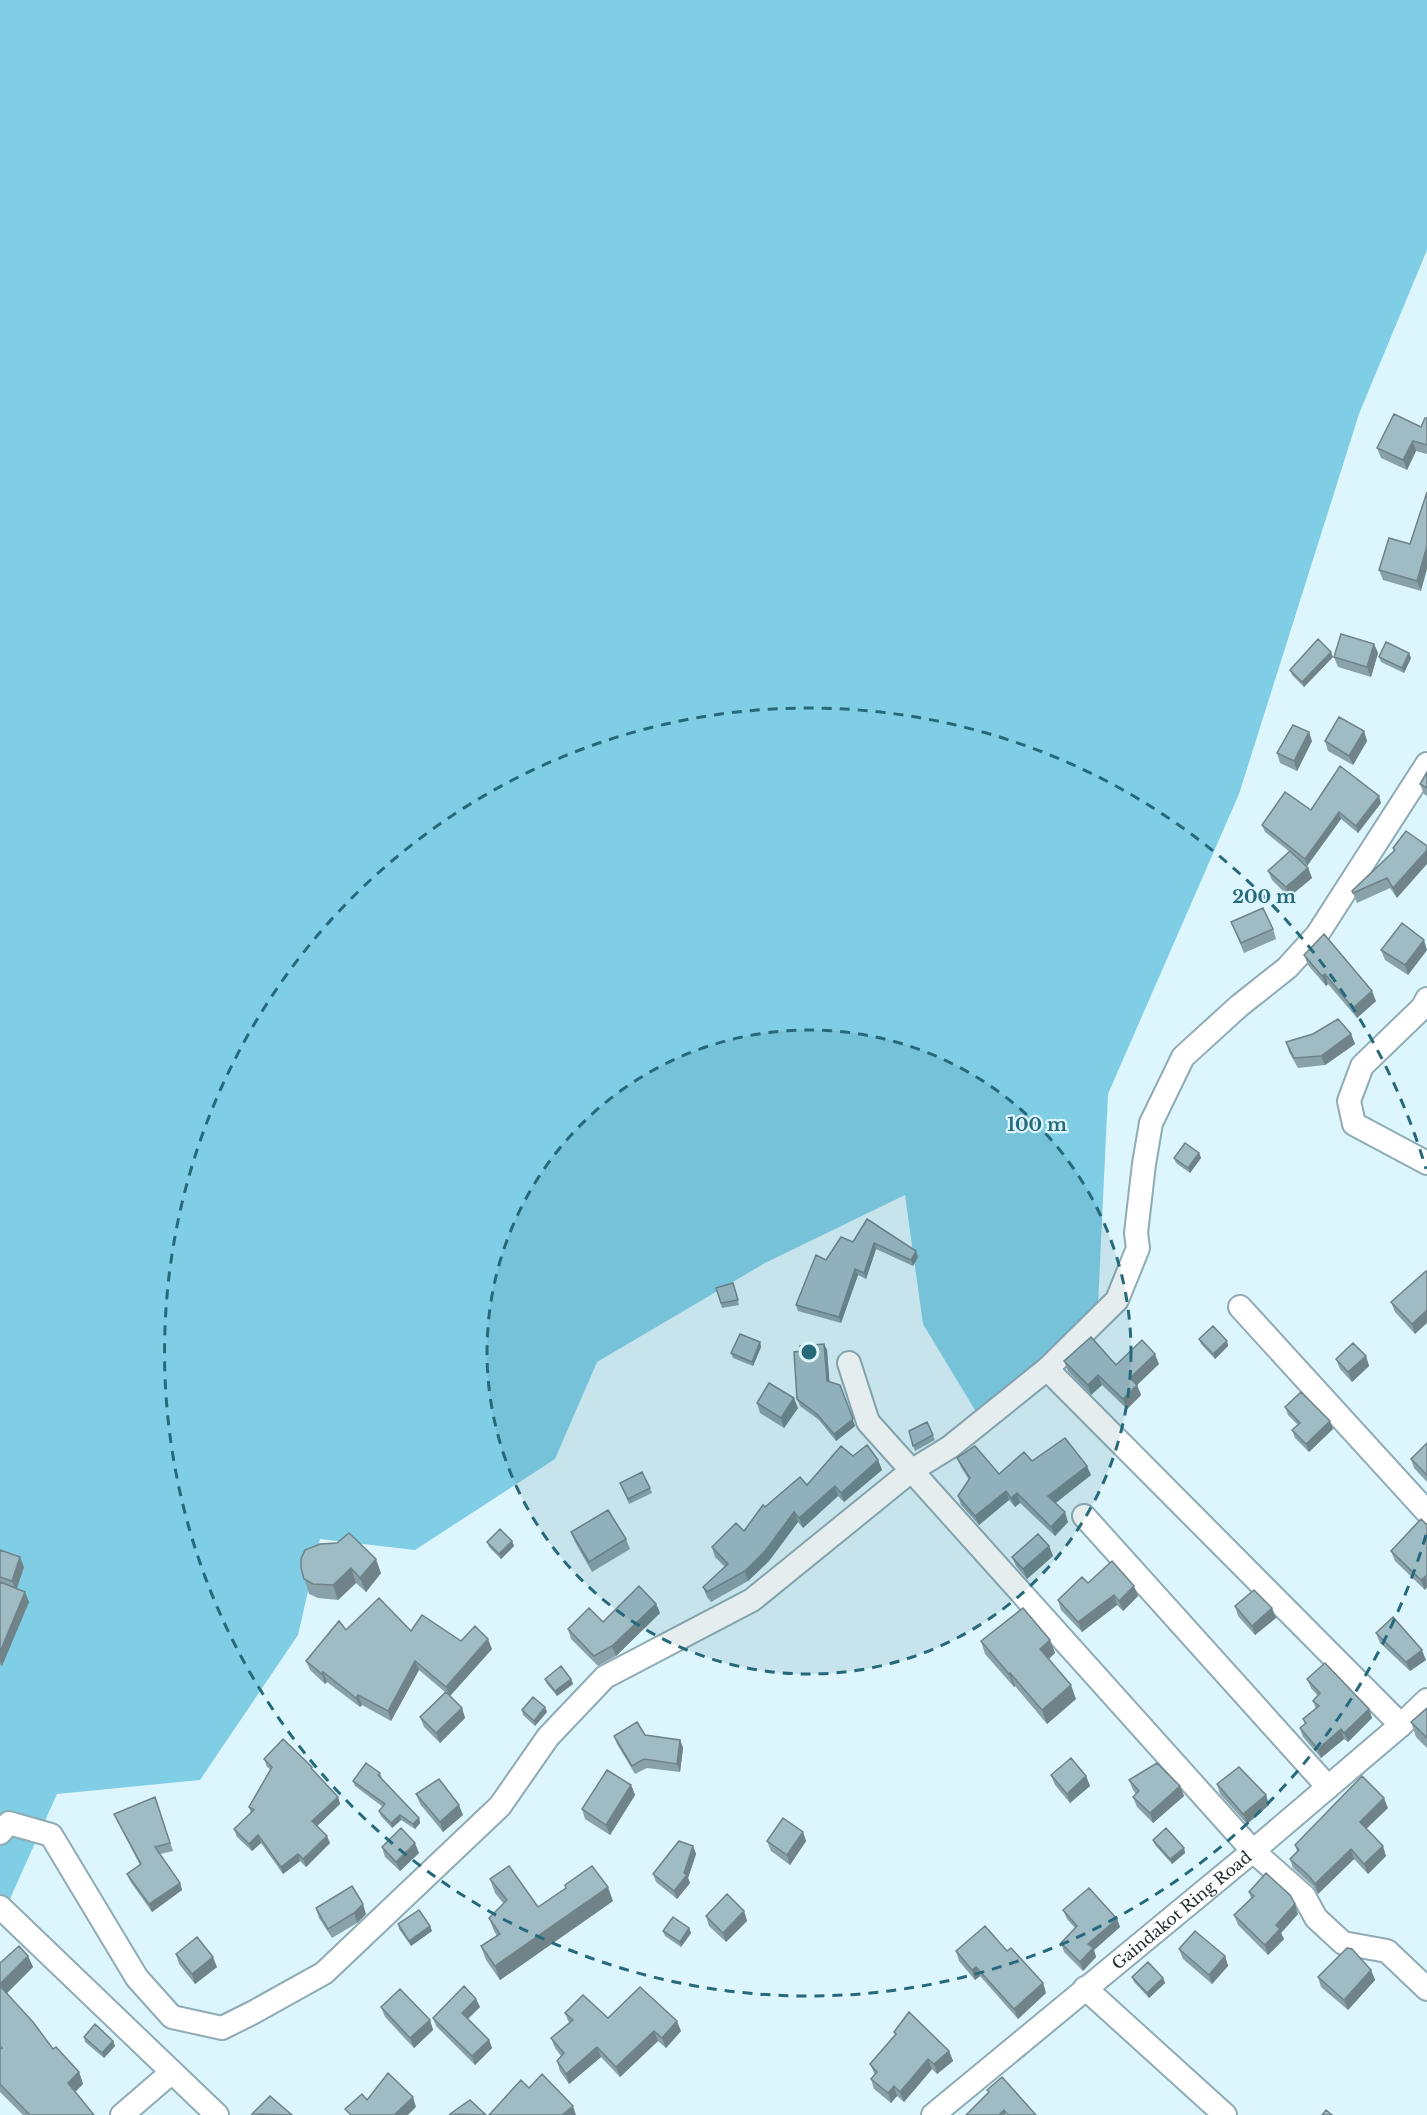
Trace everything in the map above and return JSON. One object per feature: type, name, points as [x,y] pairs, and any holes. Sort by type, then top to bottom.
[{"type":"street","points":[[0,1833],[9,1823],[51,1835],[136,1978],[172,2017],[222,2028],[324,1973],[500,1806],[548,1737],[605,1677],[752,1600],[911,1471],[950,1447],[1047,1369],[1117,1300],[1138,1248],[1136,1233],[1151,1123],[1183,1057],[1239,1006],[1287,968],[1317,935],[1427,764]]},
{"type":"street","points":[[1426,1005],[1362,1066],[1349,1101],[1354,1124],[1427,1163]]},
{"type":"street","points":[[1240,1307],[1427,1512]]},
{"type":"street","points":[[849,1363],[868,1422],[1253,1851],[1304,1896],[1316,1918],[1343,1943],[1387,1951],[1427,1989]]},
{"type":"street","points":[[1047,1369],[1401,1725]]},
{"type":"street","points":[[1084,1516],[1328,1786]]},
{"type":"street","name":"Gaindakot Ring Road","points":[[933,2115],[1253,1851],[1401,1725],[1427,1700]]},
{"type":"street","points":[[1,1910],[217,2115]]},
{"type":"street","points":[[1085,1988],[1224,2115]]},
{"type":"street","points":[[122,2115],[172,2072]]},
{"type":"shaded area","points":[[0,0],[1427,0],[1427,250],[1359,414],[1239,794],[1108,1094],[1098,1305],[981,1420],[923,1324],[905,1195],[765,1263],[597,1362],[555,1459],[415,1550],[320,1539],[298,1635],[200,1780],[57,1794],[0,1921]]},
{"type":"building","points":[[1394,414],[1421,427],[1427,418],[1427,445],[1413,441],[1403,460],[1377,448]]},
{"type":"building","points":[[1427,492],[1427,546],[1417,581],[1379,570],[1389,538],[1410,544]]},
{"type":"building","points":[[1341,634],[1374,644],[1367,667],[1334,657]]},
{"type":"building","points":[[1318,639],[1331,652],[1302,682],[1290,670]]},
{"type":"building","points":[[1386,642],[1409,653],[1402,668],[1379,657]]},
{"type":"building","points":[[1339,717],[1364,731],[1349,756],[1325,741]]},
{"type":"building","points":[[1293,725],[1309,732],[1294,761],[1277,753]]},
{"type":"building","points":[[1340,766],[1379,796],[1356,826],[1339,812],[1305,859],[1262,825],[1285,792],[1311,810]]},
{"type":"building","points":[[1427,772],[1427,788],[1420,784]]},
{"type":"building","points":[[1406,831],[1427,846],[1427,850],[1393,888],[1387,878],[1353,893],[1352,891],[1395,850],[1393,848]]},
{"type":"building","points":[[1290,851],[1308,868],[1286,887],[1268,871]]},
{"type":"building","points":[[1263,908],[1273,929],[1241,943],[1231,922]]},
{"type":"building","points":[[1402,923],[1424,940],[1405,965],[1381,950]]},
{"type":"building","points":[[1324,934],[1372,991],[1353,1008],[1325,974],[1322,976],[1304,955]]},
{"type":"building","points":[[1338,1019],[1351,1034],[1321,1056],[1294,1058],[1286,1042],[1313,1034]]},
{"type":"building","points":[[1185,1143],[1199,1153],[1188,1168],[1174,1158]]},
{"type":"building","points":[[867,1219],[916,1251],[911,1260],[874,1243],[864,1273],[855,1269],[839,1317],[796,1305],[816,1255],[826,1260],[841,1237],[853,1242]]},
{"type":"building","points":[[1426,1271],[1427,1310],[1412,1324],[1391,1302]]},
{"type":"building","points":[[733,1283],[738,1300],[721,1303],[716,1288]]},
{"type":"building","points":[[1213,1326],[1227,1341],[1213,1354],[1199,1339]]},
{"type":"building","points":[[740,1334],[760,1342],[752,1362],[731,1353]]},
{"type":"building","points":[[1091,1337],[1116,1365],[1142,1340],[1155,1354],[1130,1378],[1137,1385],[1123,1399],[1098,1375],[1088,1385],[1064,1361]]},
{"type":"building","points":[[1353,1343],[1366,1356],[1348,1372],[1336,1359]]},
{"type":"building","points":[[824,1344],[827,1381],[840,1385],[853,1419],[834,1434],[817,1414],[797,1399],[794,1352],[801,1351],[800,1346]]},
{"type":"building","points":[[769,1383],[794,1398],[781,1418],[757,1403]]},
{"type":"building","points":[[1301,1392],[1330,1421],[1306,1444],[1292,1430],[1300,1423],[1285,1407]]},
{"type":"building","points":[[927,1422],[933,1435],[913,1446],[909,1431]]},
{"type":"building","points":[[1065,1438],[1087,1466],[1048,1496],[1065,1512],[1051,1527],[1017,1493],[1011,1498],[1006,1491],[975,1516],[958,1496],[970,1478],[957,1458],[975,1446],[999,1474],[1024,1452],[1032,1461]]},
{"type":"building","points":[[1427,1443],[1427,1475],[1411,1459]]},
{"type":"building","points":[[867,1445],[878,1460],[841,1493],[835,1486],[799,1518],[794,1512],[765,1551],[745,1571],[707,1592],[703,1587],[728,1564],[712,1547],[736,1523],[744,1531],[763,1505],[765,1507],[800,1477],[807,1485],[841,1446],[853,1456]]},
{"type":"building","points":[[642,1472],[650,1488],[628,1499],[620,1483]]},
{"type":"building","points":[[608,1510],[626,1539],[589,1562],[571,1532]]},
{"type":"building","points":[[1421,1519],[1427,1525],[1427,1575],[1421,1580],[1391,1551]]},
{"type":"building","points":[[500,1529],[512,1541],[499,1554],[487,1542]]},
{"type":"building","points":[[349,1533],[376,1559],[360,1578],[351,1568],[333,1585],[313,1584],[304,1579],[301,1559],[305,1550],[320,1544],[337,1543]]},
{"type":"building","points":[[1038,1534],[1049,1546],[1023,1569],[1012,1557]]},
{"type":"building","points":[[0,1550],[20,1557],[12,1581],[0,1577]]},
{"type":"building","points":[[1112,1561],[1134,1586],[1119,1601],[1114,1595],[1078,1622],[1058,1600],[1082,1577],[1088,1583]]},
{"type":"building","points":[[0,1582],[25,1592],[0,1652]]},
{"type":"building","points":[[639,1586],[656,1604],[612,1646],[594,1656],[568,1629],[589,1608],[603,1622]]},
{"type":"building","points":[[1254,1590],[1272,1608],[1252,1626],[1235,1606]]},
{"type":"building","points":[[379,1598],[411,1631],[422,1615],[461,1641],[475,1626],[488,1639],[446,1687],[415,1661],[388,1711],[358,1695],[356,1698],[306,1661],[339,1621],[346,1630]]},
{"type":"building","points":[[1023,1608],[1050,1640],[1040,1649],[1071,1685],[1042,1710],[981,1641]]},
{"type":"building","points":[[1393,1617],[1422,1650],[1406,1662],[1376,1633]]},
{"type":"building","points":[[1325,1663],[1369,1709],[1344,1733],[1341,1729],[1318,1749],[1300,1728],[1306,1723],[1303,1719],[1319,1706],[1313,1701],[1320,1693],[1307,1679]]},
{"type":"building","points":[[561,1666],[571,1679],[555,1691],[545,1679]]},
{"type":"building","points":[[446,1692],[462,1708],[436,1733],[420,1717]]},
{"type":"building","points":[[533,1697],[545,1707],[534,1721],[522,1710]]},
{"type":"building","points":[[1427,1708],[1427,1738],[1411,1722]]},
{"type":"building","points":[[637,1722],[645,1735],[680,1740],[677,1764],[644,1759],[632,1766],[614,1736]]},
{"type":"building","points":[[283,1739],[338,1797],[312,1821],[327,1836],[303,1859],[298,1854],[281,1867],[258,1835],[249,1844],[234,1829],[254,1810],[249,1807],[272,1767],[264,1759]]},
{"type":"building","points":[[1071,1758],[1086,1776],[1067,1794],[1051,1775]]},
{"type":"building","points":[[366,1763],[380,1773],[378,1775],[419,1818],[413,1824],[400,1815],[391,1823],[379,1811],[385,1804],[353,1781]]},
{"type":"building","points":[[1157,1763],[1180,1786],[1150,1813],[1133,1797],[1139,1791],[1129,1780]]},
{"type":"building","points":[[1239,1767],[1266,1795],[1243,1814],[1217,1784]]},
{"type":"building","points":[[607,1770],[631,1785],[606,1825],[582,1809]]},
{"type":"building","points":[[1362,1776],[1384,1798],[1360,1822],[1383,1846],[1364,1864],[1351,1849],[1315,1884],[1290,1859],[1299,1850],[1295,1845]]},
{"type":"building","points":[[439,1779],[459,1805],[440,1822],[416,1794]]},
{"type":"building","points":[[155,1797],[170,1843],[155,1847],[180,1883],[149,1904],[127,1874],[141,1864],[114,1814]]},
{"type":"building","points":[[783,1818],[803,1832],[787,1855],[767,1841]]},
{"type":"building","points":[[401,1828],[415,1843],[396,1862],[382,1847]]},
{"type":"building","points":[[1166,1828],[1184,1848],[1170,1859],[1153,1840]]},
{"type":"building","points":[[679,1841],[693,1846],[684,1873],[687,1875],[674,1891],[653,1874]]},
{"type":"building","points":[[509,1866],[538,1907],[592,1866],[608,1887],[495,1966],[481,1946],[500,1934],[489,1918],[507,1900],[490,1879]]},
{"type":"building","points":[[1266,1873],[1290,1895],[1295,1904],[1276,1925],[1280,1929],[1265,1945],[1234,1915],[1254,1896],[1249,1892]]},
{"type":"building","points":[[352,1886],[363,1904],[354,1913],[328,1929],[316,1908]]},
{"type":"building","points":[[1089,1888],[1117,1919],[1088,1944],[1093,1948],[1080,1962],[1061,1943],[1077,1926],[1063,1910]]},
{"type":"building","points":[[727,1894],[744,1911],[723,1933],[706,1916]]},
{"type":"building","points":[[419,1910],[430,1926],[409,1941],[398,1924]]},
{"type":"building","points":[[673,1917],[689,1928],[680,1942],[663,1931]]},
{"type":"building","points":[[985,1926],[1007,1951],[1011,1948],[1043,1983],[1014,2009],[976,1967],[972,1970],[956,1951]]},
{"type":"building","points":[[1195,1931],[1225,1956],[1209,1975],[1179,1949]]},
{"type":"building","points":[[197,1937],[213,1957],[192,1974],[176,1954]]},
{"type":"building","points":[[19,1946],[28,1956],[0,1984],[0,1963]]},
{"type":"building","points":[[1347,1948],[1352,1949],[1371,1970],[1344,2000],[1318,1977]]},
{"type":"building","points":[[1148,1962],[1163,1978],[1147,1993],[1132,1977]]},
{"type":"building","points":[[0,1986],[33,2022],[53,2049],[56,2047],[79,2072],[68,2083],[94,2115],[30,2115],[0,2084],[0,2049],[2,2048],[0,2046]]},
{"type":"building","points":[[464,1986],[476,1999],[462,2013],[489,2040],[472,2056],[433,2018]]},
{"type":"building","points":[[640,1987],[677,2021],[662,2038],[654,2031],[616,2067],[597,2047],[566,2074],[557,2061],[564,2053],[551,2038],[573,2020],[565,2013],[583,1995],[608,2018]]},
{"type":"building","points":[[400,1989],[430,2020],[410,2038],[381,2007]]},
{"type":"building","points":[[909,2012],[949,2051],[934,2064],[928,2059],[900,2092],[894,2086],[888,2093],[871,2079],[877,2072],[870,2064],[896,2034],[894,2032]]},
{"type":"building","points":[[95,2024],[113,2041],[102,2053],[84,2037]]},
{"type":"building","points":[[388,2073],[413,2097],[394,2115],[351,2115],[345,2109],[362,2094],[367,2100]]},
{"type":"building","points":[[542,2074],[573,2106],[562,2115],[489,2115],[521,2080],[529,2088]]},
{"type":"building","points":[[1002,2077],[1036,2115],[1008,2115],[1004,2110],[999,2115],[966,2115],[989,2092],[987,2090]]},
{"type":"building","points":[[270,2096],[292,2115],[252,2114]]},
{"type":"building","points":[[470,2100],[486,2115],[450,2114]]},
{"type":"building","points":[[1326,2110],[1332,2115],[1322,2115]]}]
